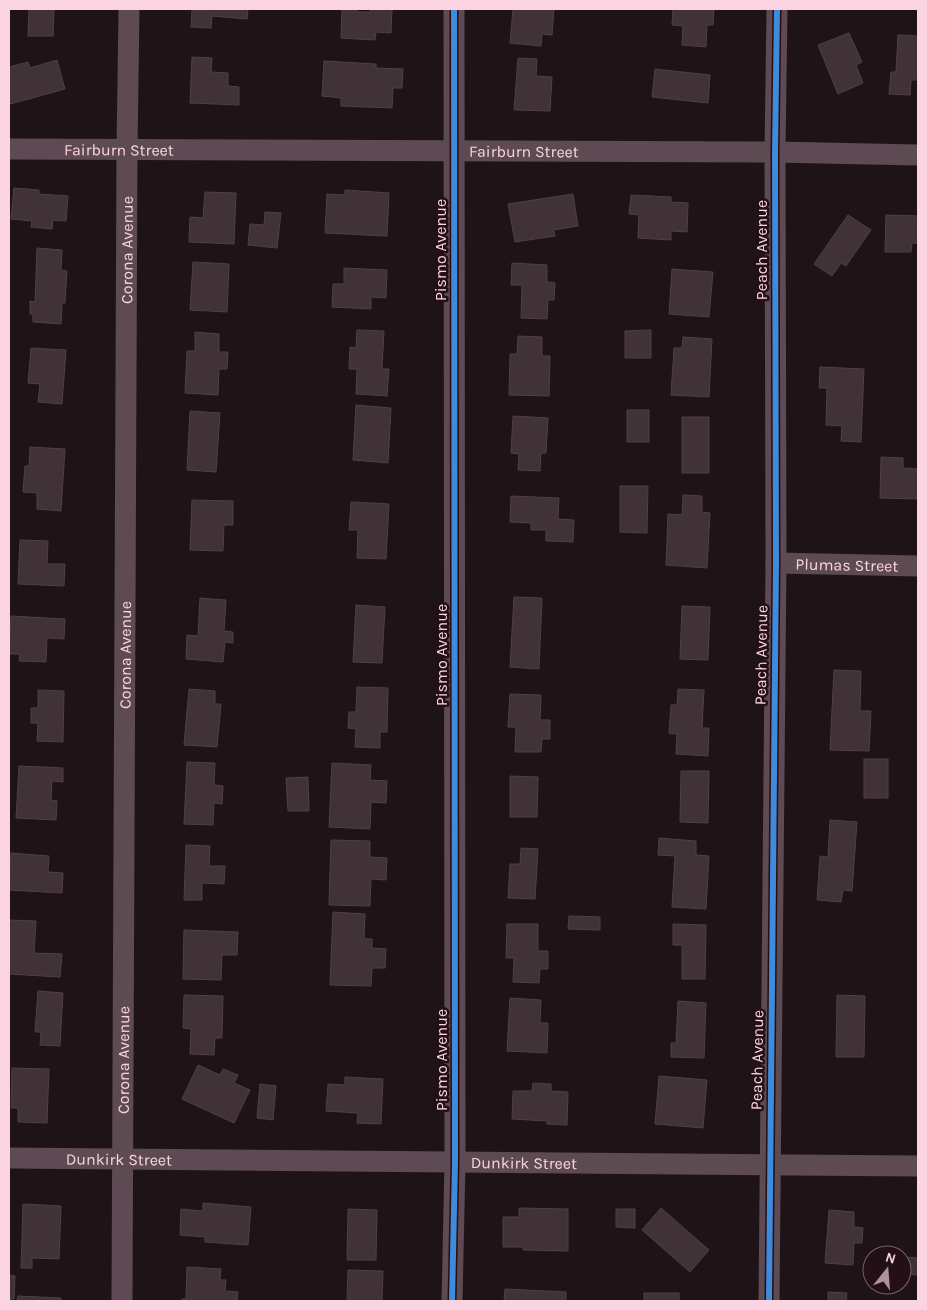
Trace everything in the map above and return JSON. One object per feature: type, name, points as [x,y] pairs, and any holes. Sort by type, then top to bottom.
[{"type":"street","name":"Corona Avenue","points":[[122,1301],[129,9]]},
{"type":"street","name":"Pismo Avenue","points":[[452,1301],[455,1162],[454,9]]},
{"type":"street","name":"Peach Avenue","points":[[769,1301],[776,563],[775,152],[777,9]]},
{"type":"street","name":"Fairburn Street","points":[[9,149],[775,152],[918,155]]},
{"type":"street","name":"Plumas Street","points":[[776,563],[918,566]]},
{"type":"street","name":"Dunkirk Street","points":[[9,1158],[918,1166]]},
{"type":"building","points":[[29,9],[54,9],[53,36],[28,36]]},
{"type":"building","points":[[248,9],[247,19],[212,16],[211,28],[191,27],[192,10]]},
{"type":"building","points":[[342,9],[357,9],[357,12],[370,12],[371,9],[392,9],[391,33],[376,32],[375,40],[341,38]]},
{"type":"building","points":[[513,9],[554,9],[552,35],[542,34],[541,46],[510,43]]},
{"type":"building","points":[[673,9],[714,9],[713,25],[707,25],[706,47],[682,45],[683,26],[672,25]]},
{"type":"building","points":[[849,33],[862,62],[856,65],[863,83],[838,94],[818,45]]},
{"type":"building","points":[[898,35],[918,36],[918,80],[911,80],[910,95],[889,94],[891,72],[896,72]]},
{"type":"building","points":[[192,57],[212,58],[211,72],[228,73],[228,86],[239,87],[239,105],[190,103]]},
{"type":"building","points":[[518,58],[537,59],[536,76],[552,77],[550,111],[514,110]]},
{"type":"building","points":[[57,60],[65,89],[10,104],[9,67],[28,62],[30,68]]},
{"type":"building","points":[[324,61],[376,64],[376,68],[403,69],[402,88],[393,88],[392,108],[341,106],[341,98],[322,96]]},
{"type":"building","points":[[655,69],[710,75],[708,103],[652,97]]},
{"type":"building","points":[[14,188],[39,190],[39,194],[68,196],[66,221],[53,220],[52,229],[31,227],[32,221],[11,219]]},
{"type":"building","points":[[345,190],[389,193],[387,236],[325,233],[327,194],[345,195]]},
{"type":"building","points":[[205,192],[236,193],[234,244],[189,242],[190,217],[203,218]]},
{"type":"building","points":[[573,194],[578,226],[554,230],[555,236],[515,242],[508,204]]},
{"type":"building","points":[[631,195],[671,197],[671,202],[688,203],[687,232],[671,231],[671,240],[638,238],[639,215],[629,214]]},
{"type":"building","points":[[265,212],[281,213],[277,248],[248,245],[250,224],[264,225]]},
{"type":"building","points":[[848,215],[871,230],[846,266],[841,263],[832,276],[814,264]]},
{"type":"building","points":[[886,215],[918,216],[918,243],[912,243],[911,252],[885,252]]},
{"type":"building","points":[[37,248],[62,250],[61,270],[67,271],[65,303],[62,303],[61,324],[33,322],[33,314],[30,314],[30,301],[35,302]]},
{"type":"building","points":[[193,262],[229,264],[227,312],[190,310]]},
{"type":"building","points":[[512,263],[547,265],[547,282],[555,283],[554,300],[548,300],[547,319],[521,318],[522,285],[511,285]]},
{"type":"building","points":[[344,268],[387,270],[386,298],[371,297],[371,309],[332,307],[333,284],[344,284]]},
{"type":"building","points":[[672,269],[713,272],[709,317],[669,314]]},
{"type":"building","points":[[357,330],[384,331],[382,369],[389,369],[387,396],[356,394],[357,369],[349,369],[350,347],[356,348]]},
{"type":"building","points":[[651,330],[651,358],[625,358],[625,331]]},
{"type":"building","points":[[195,332],[219,334],[219,352],[228,352],[227,369],[219,369],[218,395],[185,393],[187,351],[195,351]]},
{"type":"building","points":[[518,336],[542,337],[542,356],[550,356],[549,396],[509,395],[510,354],[517,354]]},
{"type":"building","points":[[683,337],[712,339],[709,397],[671,395],[674,348],[682,348]]},
{"type":"building","points":[[31,348],[66,350],[62,404],[38,402],[40,384],[28,383]]},
{"type":"building","points":[[820,367],[864,369],[861,442],[841,441],[842,426],[826,425],[827,388],[819,388]]},
{"type":"building","points":[[356,405],[391,408],[388,463],[353,460]]},
{"type":"building","points":[[627,410],[649,410],[649,442],[627,442]]},
{"type":"building","points":[[190,411],[220,413],[216,472],[187,470]]},
{"type":"building","points":[[513,416],[548,418],[546,453],[541,453],[540,471],[518,470],[519,454],[511,453]]},
{"type":"building","points":[[682,417],[709,417],[709,473],[682,473]]},
{"type":"building","points":[[30,447],[65,449],[61,511],[37,509],[37,493],[23,492],[25,466],[29,466]]},
{"type":"building","points":[[881,457],[903,458],[903,468],[918,469],[918,499],[880,498]]},
{"type":"building","points":[[620,486],[648,486],[647,533],[620,532]]},
{"type":"building","points":[[683,495],[702,496],[702,512],[710,513],[707,568],[666,565],[668,514],[682,515]]},
{"type":"building","points":[[511,496],[559,498],[558,519],[574,520],[573,542],[546,541],[546,530],[531,530],[531,523],[510,522]]},
{"type":"building","points":[[192,500],[233,501],[233,525],[224,525],[223,551],[190,550]]},
{"type":"building","points":[[351,502],[389,504],[386,559],[357,558],[358,530],[349,530]]},
{"type":"building","points":[[20,540],[48,541],[47,564],[65,564],[64,586],[18,584]]},
{"type":"building","points":[[514,597],[542,598],[539,669],[510,667]]},
{"type":"building","points":[[200,598],[226,600],[224,631],[233,632],[233,643],[225,642],[223,662],[186,659],[187,635],[198,636]]},
{"type":"building","points":[[356,605],[385,607],[382,663],[353,662]]},
{"type":"building","points":[[682,606],[710,607],[708,660],[680,659]]},
{"type":"building","points":[[11,616],[65,619],[64,639],[47,638],[46,662],[19,661],[20,654],[9,654]]},
{"type":"building","points":[[834,670],[861,671],[860,711],[871,711],[869,751],[830,750]]},
{"type":"building","points":[[357,687],[388,688],[387,732],[380,732],[380,748],[355,747],[356,729],[348,728],[349,712],[356,712]]},
{"type":"building","points":[[189,689],[215,691],[215,704],[221,704],[217,747],[184,745]]},
{"type":"building","points":[[678,689],[704,690],[702,728],[709,728],[708,756],[676,754],[677,734],[669,733],[671,705],[677,705]]},
{"type":"building","points":[[38,690],[64,691],[63,742],[37,741],[38,723],[31,723],[31,708],[38,708]]},
{"type":"building","points":[[510,694],[541,695],[540,720],[550,720],[550,739],[542,739],[541,752],[515,752],[516,727],[508,727]]},
{"type":"building","points":[[864,759],[888,759],[888,798],[864,798]]},
{"type":"building","points":[[187,762],[215,763],[214,785],[223,786],[222,804],[214,803],[213,825],[184,824]]},
{"type":"building","points":[[332,763],[371,765],[370,780],[387,781],[386,803],[371,802],[370,829],[329,827]]},
{"type":"building","points":[[19,766],[63,768],[63,782],[52,781],[51,800],[57,801],[56,820],[16,818]]},
{"type":"building","points":[[681,771],[709,771],[708,823],[680,822]]},
{"type":"building","points":[[510,776],[538,777],[537,817],[510,817]]},
{"type":"building","points":[[308,777],[309,811],[288,811],[286,778]]},
{"type":"building","points":[[830,820],[857,822],[852,891],[843,890],[841,902],[817,900],[820,856],[828,857]]},
{"type":"building","points":[[659,838],[696,841],[696,855],[709,856],[706,909],[672,907],[675,856],[658,855]]},
{"type":"building","points":[[331,840],[370,841],[370,857],[387,858],[386,880],[371,879],[370,906],[329,905]]},
{"type":"building","points":[[186,845],[210,846],[209,866],[225,866],[224,884],[202,883],[202,900],[184,900]]},
{"type":"building","points":[[521,848],[538,849],[535,899],[508,898],[510,864],[520,864]]},
{"type":"building","points":[[11,853],[49,856],[48,872],[63,873],[62,893],[9,890]]},
{"type":"building","points":[[333,912],[365,914],[364,939],[372,939],[372,948],[386,949],[385,968],[372,968],[371,986],[330,985]]},
{"type":"building","points":[[569,916],[600,917],[600,930],[568,929]]},
{"type":"building","points":[[9,920],[36,921],[34,953],[62,954],[60,977],[9,974]]},
{"type":"building","points":[[507,924],[538,924],[538,951],[548,951],[548,969],[540,969],[539,983],[513,982],[514,958],[506,958]]},
{"type":"building","points":[[673,924],[706,925],[705,979],[682,979],[682,945],[673,945]]},
{"type":"building","points":[[184,930],[238,932],[237,955],[222,955],[221,980],[183,979]]},
{"type":"building","points":[[38,991],[63,993],[60,1046],[40,1045],[41,1032],[35,1032]]},
{"type":"building","points":[[184,995],[223,996],[222,1038],[215,1038],[214,1055],[190,1054],[191,1029],[183,1028]]},
{"type":"building","points":[[837,995],[865,996],[864,1057],[836,1057]]},
{"type":"building","points":[[510,998],[541,1000],[540,1023],[548,1023],[547,1053],[507,1051]]},
{"type":"building","points":[[678,1001],[706,1003],[704,1058],[671,1057],[671,1043],[676,1043]]},
{"type":"building","points":[[198,1065],[220,1075],[223,1069],[238,1075],[234,1083],[250,1090],[234,1123],[182,1099]]},
{"type":"building","points":[[12,1068],[49,1069],[47,1123],[18,1122],[18,1108],[11,1108]]},
{"type":"building","points":[[659,1076],[707,1080],[703,1128],[655,1124]]},
{"type":"building","points":[[345,1077],[383,1079],[381,1124],[357,1123],[358,1113],[326,1111],[328,1084],[345,1085]]},
{"type":"building","points":[[533,1083],[551,1084],[551,1091],[568,1092],[567,1125],[547,1124],[547,1121],[512,1119],[513,1091],[532,1091]]},
{"type":"building","points":[[260,1084],[276,1086],[273,1120],[257,1118]]},
{"type":"building","points":[[203,1203],[251,1207],[248,1245],[205,1242],[205,1237],[180,1235],[181,1209],[203,1211]]},
{"type":"building","points":[[23,1204],[61,1206],[59,1259],[32,1258],[32,1268],[21,1268]]},
{"type":"building","points":[[519,1208],[568,1209],[568,1251],[523,1250],[523,1247],[503,1247],[503,1217],[519,1217]]},
{"type":"building","points":[[661,1208],[709,1250],[690,1272],[642,1230]]},
{"type":"building","points":[[348,1209],[377,1210],[376,1260],[347,1260]]},
{"type":"building","points":[[616,1209],[635,1209],[635,1228],[616,1227]]},
{"type":"building","points":[[829,1210],[854,1212],[854,1227],[863,1228],[862,1243],[854,1243],[853,1265],[825,1263]]},
{"type":"building","points":[[912,1258],[918,1258],[918,1275],[912,1274]]},
{"type":"building","points":[[187,1267],[221,1269],[220,1280],[226,1280],[225,1291],[238,1292],[237,1301],[182,1301],[182,1299],[186,1299]]},
{"type":"building","points":[[348,1270],[383,1271],[382,1301],[347,1301]]},
{"type":"building","points":[[9,1275],[15,1276],[14,1299],[9,1299]]},
{"type":"building","points":[[505,1289],[566,1292],[566,1301],[504,1301]]},
{"type":"building","points":[[828,1292],[847,1293],[846,1301],[828,1301]]},
{"type":"building","points":[[644,1293],[679,1293],[679,1301],[644,1301]]},
{"type":"building","points":[[18,1296],[61,1298],[61,1301],[17,1301]]},
{"type":"cycle path","points":[[452,1301],[455,1162],[454,9]]},
{"type":"cycle path","points":[[769,1301],[776,563],[775,152],[777,9]]}]
